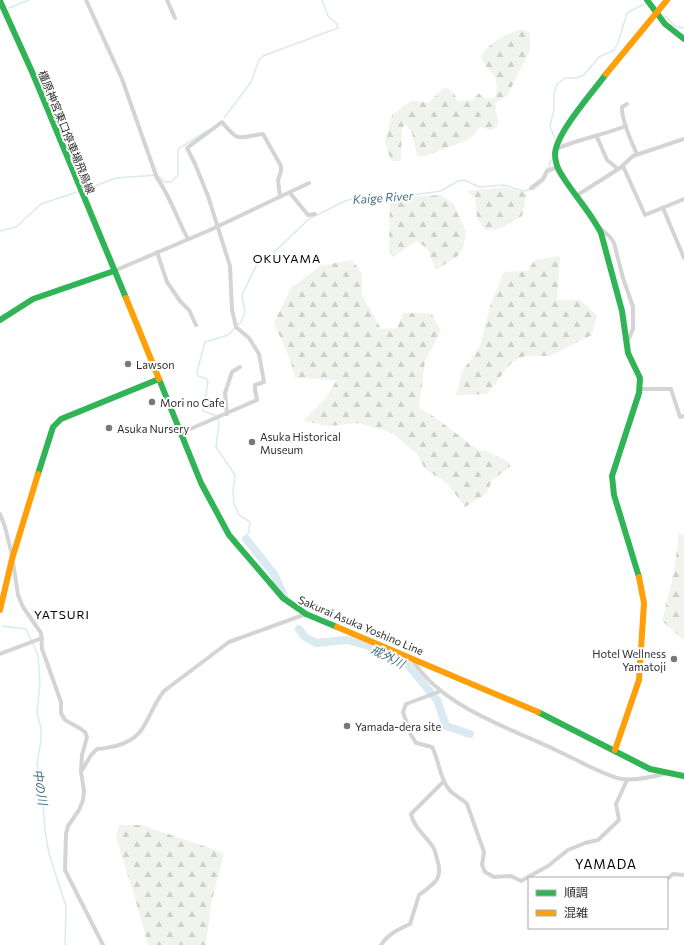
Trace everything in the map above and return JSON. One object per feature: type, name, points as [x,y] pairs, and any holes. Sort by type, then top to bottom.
[{"type":"main road","points":[[647,0],[668,26],[684,39]]},
{"type":"main road","points":[[615,750],[639,680],[644,603],[642,586],[614,495],[612,476],[640,389],[638,372],[630,358],[626,345],[622,310],[598,226],[576,196],[558,167],[555,157],[560,136],[612,66],[667,0]]},
{"type":"main road","name":"橿原神宮東口停車場飛鳥線","points":[[0,1],[33,74],[159,379]]},
{"type":"main road","points":[[0,320],[33,299],[114,271]]},
{"type":"main road","points":[[0,610],[12,558],[53,427],[62,419],[159,379]]},
{"type":"main road","name":"Sakurai Asuka Yoshino Line","points":[[159,379],[206,496],[218,518],[236,545],[287,604],[306,614],[527,706],[615,750],[634,762],[666,774],[684,776]]},
{"type":"street","points":[[86,0],[122,79],[157,178],[166,191],[178,221],[188,240]]},
{"type":"street","points":[[167,0],[175,18]]},
{"type":"street","points":[[627,104],[622,109],[626,126],[637,154]]},
{"type":"street","points":[[181,433],[257,400],[254,390],[256,385],[264,382],[259,354],[249,338],[237,328],[232,310],[230,266],[218,226],[195,164],[187,148],[222,122],[234,136],[239,138],[263,134],[282,171],[278,180],[280,197]]},
{"type":"street","points":[[556,149],[572,143],[597,137],[626,126]]},
{"type":"street","points":[[597,137],[607,160],[618,169]]},
{"type":"street","points":[[576,196],[623,166],[630,158],[637,154],[684,139]]},
{"type":"street","points":[[623,166],[645,215],[684,199]]},
{"type":"street","points":[[531,188],[543,178],[549,170],[558,167]]},
{"type":"street","points":[[114,271],[188,240],[309,183]]},
{"type":"street","points":[[290,193],[308,216],[315,214]]},
{"type":"street","points":[[663,208],[684,258]]},
{"type":"street","points":[[598,226],[614,243],[623,278],[633,307],[633,328],[626,345]]},
{"type":"street","points":[[157,252],[167,282],[180,301],[189,310],[196,325]]},
{"type":"street","points":[[227,414],[226,393],[232,372],[240,367]]},
{"type":"street","points":[[640,389],[671,389],[680,417],[684,416]]},
{"type":"street","points":[[0,514],[5,527],[12,558],[18,595],[23,607],[38,628],[42,638],[42,649],[61,702],[61,713],[65,720],[81,729],[87,736],[82,755],[81,772],[84,791],[83,800],[79,810],[68,826],[66,834],[66,870],[103,945]]},
{"type":"street","points":[[81,772],[92,754],[97,749],[108,749],[136,737],[141,732],[157,700],[164,692],[229,642],[306,614]]},
{"type":"street","points":[[0,654],[42,638]]},
{"type":"street","points":[[411,657],[421,673],[441,691],[481,715],[590,766],[619,779],[627,780],[666,774]]},
{"type":"street","points":[[441,691],[406,704],[403,712],[406,724],[416,743],[432,747],[444,781],[449,790],[467,804],[484,852],[482,866],[485,872],[494,877],[511,876],[521,881],[528,877]]},
{"type":"street","points":[[528,877],[548,866],[568,850],[585,842],[598,840],[609,830],[619,820],[616,804],[627,780]]},
{"type":"street","points":[[381,945],[385,939],[395,931],[410,924],[419,895],[438,879],[441,869],[433,847],[413,823],[411,814],[444,781]]},
{"type":"street","points":[[668,878],[673,874],[684,875]]},
{"type":"green space","points":[[523,29],[530,33],[530,51],[507,96],[495,103],[498,122],[497,127],[491,130],[480,127],[470,139],[423,157],[417,156],[412,133],[406,124],[402,128],[401,161],[391,161],[385,142],[392,115],[411,101],[428,103],[445,87],[453,92],[458,101],[473,100],[479,93],[486,99],[495,98],[495,78],[484,64],[481,57],[489,47],[499,39]]},
{"type":"green space","points":[[504,187],[527,193],[522,216],[499,229],[485,230],[477,218],[475,198],[466,191]]},
{"type":"green space","points":[[441,195],[454,204],[466,232],[464,245],[459,255],[436,270],[427,248],[416,241],[393,257],[389,250],[390,198]]},
{"type":"green space","points":[[560,256],[557,300],[580,300],[597,315],[592,335],[550,356],[525,356],[512,362],[487,394],[457,395],[461,373],[480,346],[491,303],[504,272],[527,271],[535,260]]},
{"type":"green space","points":[[352,260],[362,273],[362,295],[381,329],[397,328],[403,313],[431,313],[441,330],[425,361],[419,408],[433,416],[478,450],[486,451],[509,462],[510,467],[492,480],[487,493],[465,507],[447,483],[425,469],[417,454],[392,433],[359,423],[329,426],[303,421],[326,398],[337,380],[295,378],[291,362],[274,323],[290,289],[320,266]]},
{"type":"green space","points":[[679,533],[684,535],[684,640],[662,621],[674,572]]},
{"type":"green space","points":[[119,825],[142,825],[224,853],[211,904],[206,945],[148,945],[116,838]]},
{"type":"waterway","points":[[9,8],[29,0]]},
{"type":"waterway","points":[[224,118],[251,82],[259,60],[263,56],[338,28],[337,24],[328,16],[322,0]]},
{"type":"waterway","name":"Kaige River","points":[[555,139],[550,126],[554,109],[554,94],[557,84],[565,78],[575,78],[584,75],[599,57],[614,50],[618,43],[627,13],[644,4]]},
{"type":"waterway","name":"Kaige River","points":[[665,16],[675,26],[684,28]]},
{"type":"waterway","points":[[84,190],[116,178],[157,175],[165,182],[171,182],[178,175],[178,149],[207,131]]},
{"type":"waterway","name":"Kaige River","points":[[546,177],[551,160]]},
{"type":"waterway","name":"Kaige River","points":[[246,539],[250,522],[239,515],[234,504],[233,491],[235,475],[216,447],[219,423],[217,416],[203,411],[208,382],[207,379],[198,376],[197,372],[205,342],[228,335],[241,322],[245,312],[242,295],[257,264],[269,257],[309,219],[345,201],[364,196],[384,199],[441,191],[458,181],[464,180],[479,187],[504,185],[523,191],[534,189],[544,181]]},
{"type":"waterway","points":[[0,231],[16,227],[41,204],[80,191]]},
{"type":"waterway","name":"戒外川","points":[[246,539],[274,574],[284,596]]},
{"type":"waterway","name":"中の川","points":[[2,626],[26,629],[38,655],[40,683],[37,713],[41,728],[41,740],[37,764],[42,787],[45,830],[49,854],[66,906],[65,945]]},
{"type":"waterway","name":"戒外川","points":[[299,629],[305,637],[316,643],[347,640],[369,646],[407,664],[437,700],[446,726],[470,734]]},
{"type":"traffic: fast","points":[[647,0],[665,24],[684,39]]},
{"type":"traffic: fast","points":[[0,1],[33,74],[126,298]]},
{"type":"traffic: fast","points":[[606,74],[568,124],[557,145],[555,157],[561,174],[593,218],[601,233],[622,311],[628,353],[640,378],[639,393],[612,476],[614,495],[639,577]]},
{"type":"traffic: fast","points":[[0,320],[33,299],[114,271]]},
{"type":"traffic: fast","points":[[38,474],[53,427],[61,419],[159,379],[201,483],[229,535],[283,598],[306,614],[337,627]]},
{"type":"traffic: fast","points":[[538,712],[650,769],[684,776]]},
{"type":"traffic: slow","points":[[606,74],[667,0]]},
{"type":"traffic: slow","points":[[126,298],[159,379]]},
{"type":"traffic: slow","points":[[0,610],[12,559],[38,474]]},
{"type":"traffic: slow","points":[[615,750],[639,680],[644,603],[639,577]]},
{"type":"traffic: slow","points":[[337,627],[538,712]]},
{"type":"place","name":"Lawson","points":[[128,364]]},
{"type":"place","name":"Mori no Cafe","points":[[152,402]]},
{"type":"place","name":"Asuka Nursery","points":[[109,428]]},
{"type":"place","name":"Asuka Historical Museum","points":[[252,442]]},
{"type":"place","name":"Hotel Wellness Yamatoji","points":[[674,659]]},
{"type":"place","name":"Yamada-dera site","points":[[347,726]]},
{"type":"district","name":"OKUYAMA","points":[[287,258]]},
{"type":"district","name":"YATSURI","points":[[62,614]]},
{"type":"district","name":"YAMADA","points":[[606,864]]}]
